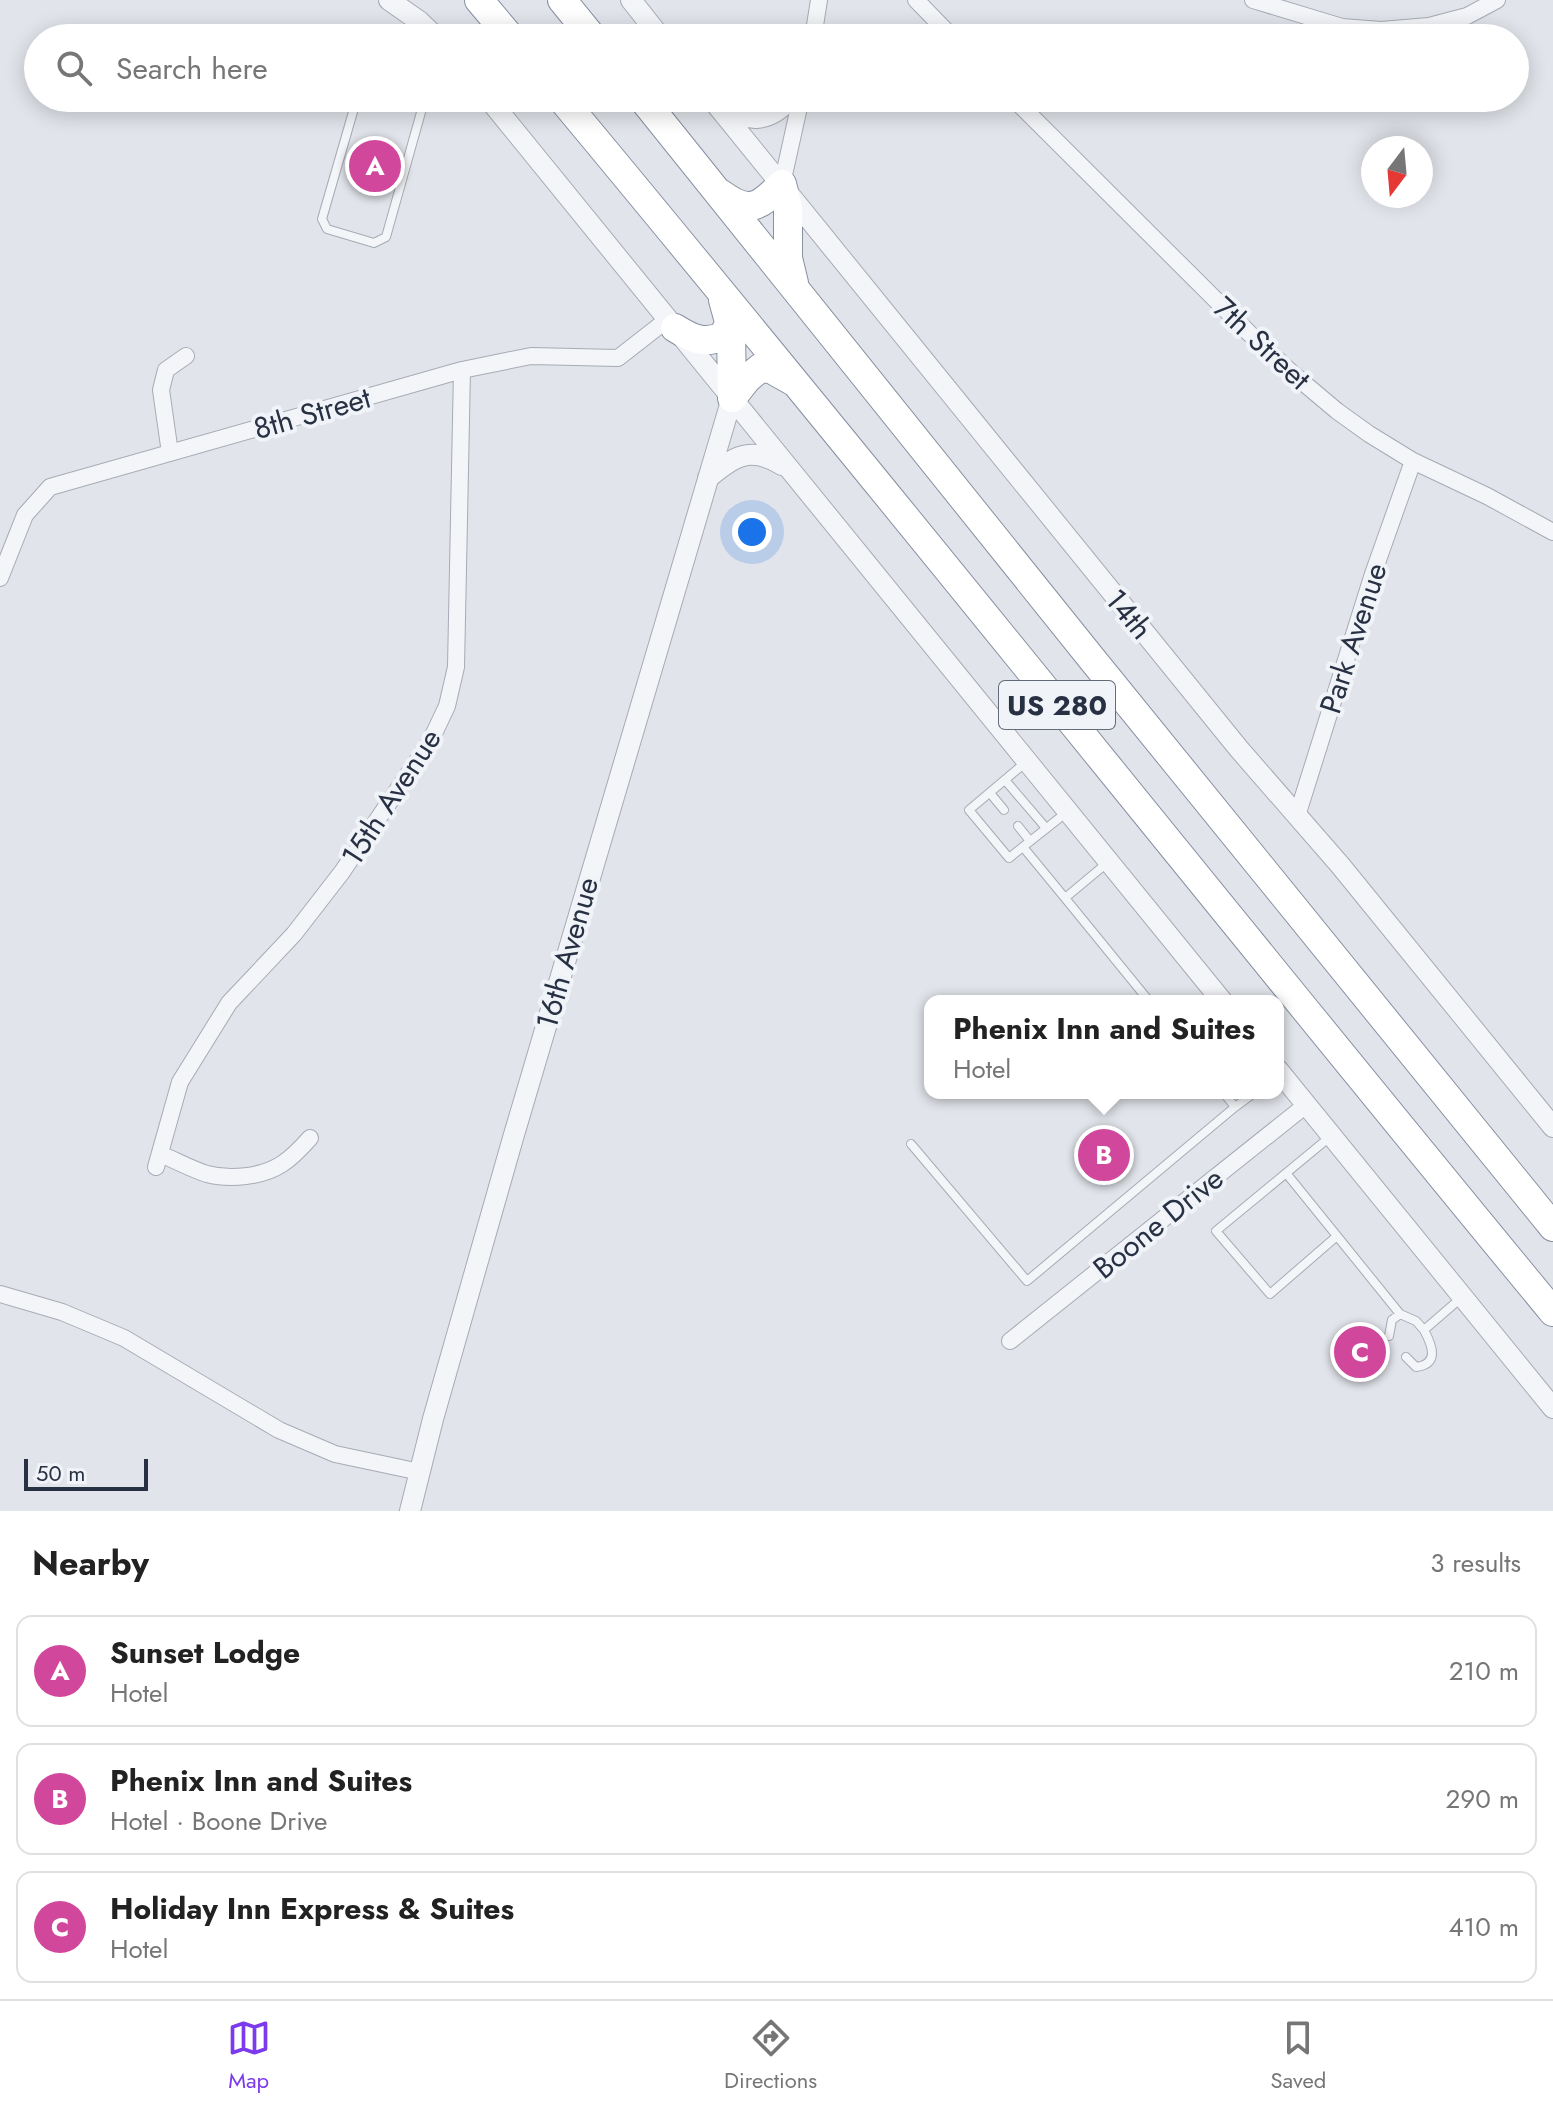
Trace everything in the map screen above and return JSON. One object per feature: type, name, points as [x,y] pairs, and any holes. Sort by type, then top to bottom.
[{"type":"highway","points":[[479,0],[499,24]]},
{"type":"highway","points":[[562,0],[582,24]]},
{"type":"highway","name":"US 280","points":[[573,112],[1553,1312]]},
{"type":"highway","name":"US 280","points":[[653,112],[1553,1227]]},
{"type":"highway","points":[[719,193],[739,203],[759,205],[782,184],[788,208],[788,263],[795,287]]},
{"type":"highway","points":[[720,289],[730,322],[732,398]]},
{"type":"highway","points":[[671,324],[688,336],[708,341],[723,336],[730,322]]},
{"type":"highway","points":[[732,398],[760,368],[771,369],[796,383]]},
{"type":"street","points":[[389,0],[422,24]]},
{"type":"street","points":[[631,0],[650,24]]},
{"type":"street","points":[[815,24],[819,0]]},
{"type":"street","points":[[916,0],[939,24]]},
{"type":"street","points":[[1253,0],[1332,24]]},
{"type":"street","points":[[1435,24],[1467,16],[1497,0]]},
{"type":"street","points":[[499,112],[1217,995]]},
{"type":"street","name":"14th","points":[[723,112],[1209,713],[1349,877],[1553,1127]]},
{"type":"street","points":[[733,112],[749,118],[761,118],[776,112]]},
{"type":"street","points":[[782,184],[798,112]]},
{"type":"street","name":"7th Street","points":[[1027,112],[1293,374],[1358,427],[1413,461],[1501,502],[1553,532]]},
{"type":"street","name":"8th Street","points":[[0,578],[25,515],[50,487],[462,370],[531,356],[618,358],[671,324]]},
{"type":"street","points":[[170,453],[161,390],[166,370],[186,356]]},
{"type":"street","name":"15th Avenue","points":[[310,1138],[281,1165],[264,1173],[246,1176],[208,1174],[158,1160],[180,1082],[229,1003],[294,934],[342,872],[430,742],[447,706],[456,667],[462,370]]},
{"type":"street","name":"16th Avenue","points":[[410,1511],[513,1138],[732,398]]},
{"type":"street","points":[[708,478],[731,460],[748,455],[766,456],[791,471]]},
{"type":"street","name":"Park Avenue","points":[[1297,816],[1373,574],[1413,461]]},
{"type":"street","points":[[1284,1078],[1553,1408]]},
{"type":"street","name":"Boone Drive","points":[[1010,1341],[1306,1105]]},
{"type":"street","points":[[0,1294],[62,1312],[124,1338],[279,1430],[335,1454],[420,1472]]},
{"type":"lane","points":[[353,112],[322,219],[327,229],[374,243],[386,237],[421,112]]},
{"type":"lane","points":[[1027,761],[969,810],[1009,858],[1067,811]]},
{"type":"lane","points":[[1005,780],[1046,828]]},
{"type":"lane","points":[[990,793],[1004,810]]},
{"type":"lane","points":[[1018,826],[1065,898],[1144,995]]},
{"type":"lane","points":[[1065,898],[1108,862]]},
{"type":"lane","points":[[1229,1099],[1235,1107]]},
{"type":"lane","points":[[911,1144],[1027,1281],[1246,1099]]},
{"type":"lane","points":[[1331,1135],[1216,1231],[1270,1294],[1337,1236]]},
{"type":"lane","points":[[1286,1173],[1400,1314],[1416,1321],[1424,1330],[1433,1351],[1429,1362],[1416,1367],[1406,1357]]},
{"type":"lane","points":[[1424,1330],[1462,1297]]},
{"type":"lane","points":[[1389,1336],[1392,1320],[1400,1314]]},
{"type":"place","name":"Sunset Lodge","points":[[375,166]]},
{"type":"place","name":"Phenix Inn and Suites","points":[[1104,1155]]},
{"type":"place","name":"Holiday Inn Express & Suites","points":[[1360,1352]]}]
